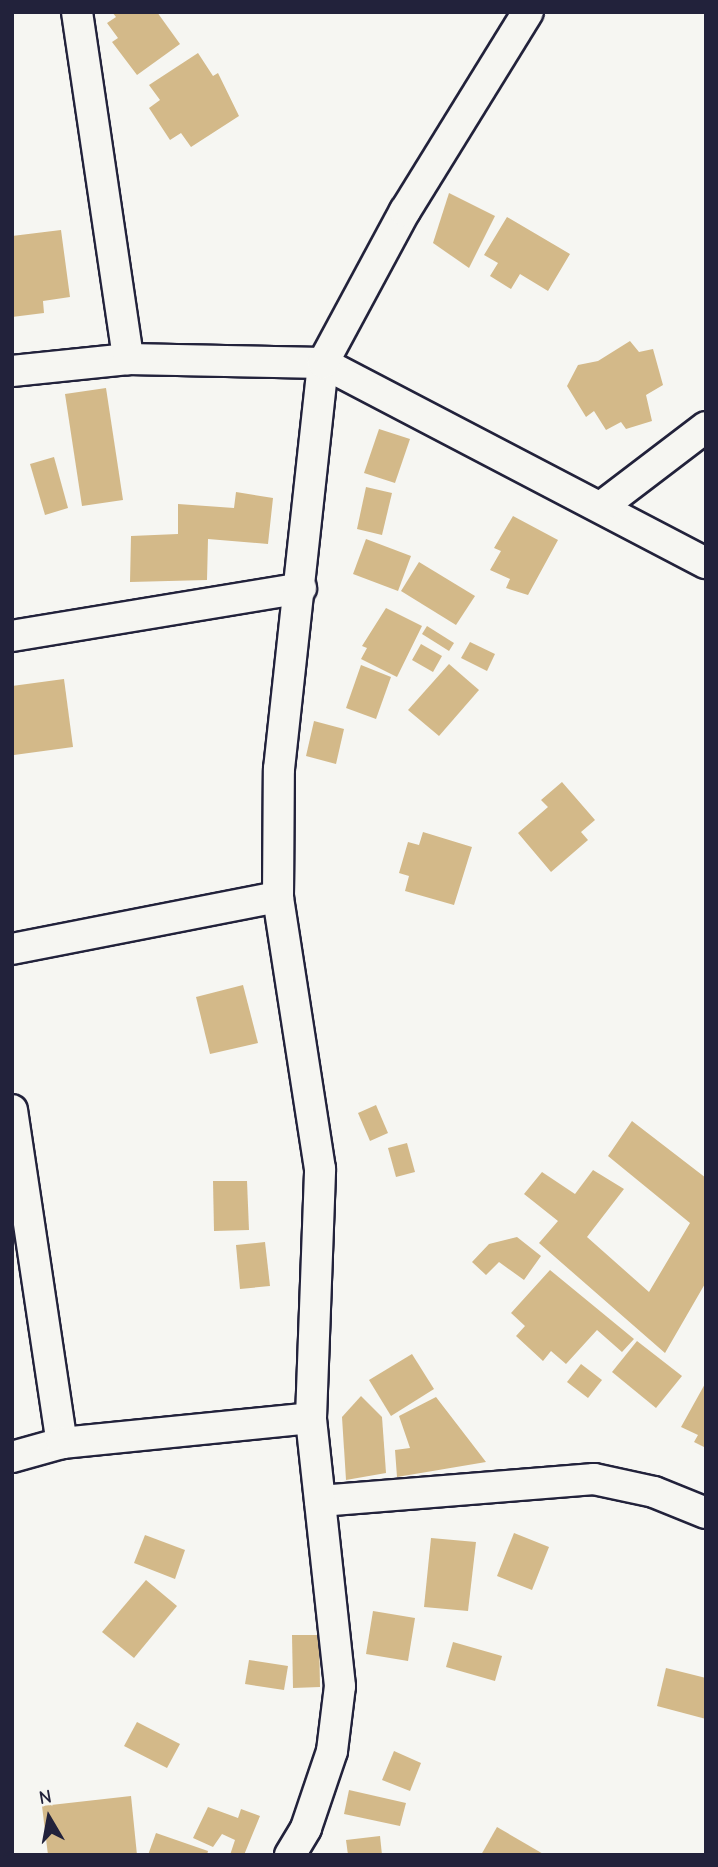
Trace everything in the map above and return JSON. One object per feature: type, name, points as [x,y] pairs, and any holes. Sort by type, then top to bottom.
[{"type":"street","points":[[76,12],[128,359]]},
{"type":"street","points":[[290,1855],[306,1828],[332,1751],[340,1686],[311,1418],[320,1169],[278,897],[279,769],[301,588],[323,363],[405,211],[528,12]]},
{"type":"street","points":[[12,371],[128,359],[323,363],[706,563]]},
{"type":"street","points":[[601,507],[706,427]]},
{"type":"street","points":[[12,636],[301,588]]},
{"type":"street","points":[[12,949],[278,897]]},
{"type":"street","points":[[12,1110],[62,1443]]},
{"type":"street","points":[[12,1457],[62,1443],[311,1418]]},
{"type":"street","points":[[320,1501],[594,1479],[654,1492],[706,1513]]},
{"type":"building","points":[[112,12],[157,12],[180,44],[137,75],[112,42],[118,38],[107,23],[116,17]]},
{"type":"building","points":[[198,53],[213,76],[218,73],[239,116],[191,147],[181,133],[170,140],[149,108],[160,100],[149,85]]},
{"type":"building","points":[[449,193],[495,216],[469,268],[433,243]]},
{"type":"building","points":[[507,217],[570,254],[548,291],[520,274],[511,289],[490,276],[498,263],[484,255]]},
{"type":"building","points":[[61,230],[70,297],[43,301],[44,313],[12,317],[12,236]]},
{"type":"building","points":[[630,341],[639,352],[653,349],[663,385],[646,395],[652,421],[626,429],[621,422],[606,430],[594,411],[586,417],[567,386],[578,365],[598,361]]},
{"type":"building","points":[[106,388],[123,500],[82,506],[65,394]]},
{"type":"building","points":[[379,429],[410,439],[395,483],[364,473]]},
{"type":"building","points":[[54,457],[68,508],[45,515],[30,464]]},
{"type":"building","points":[[366,487],[392,493],[382,535],[357,529]]},
{"type":"building","points":[[236,492],[273,498],[268,544],[208,539],[207,580],[130,582],[131,536],[178,534],[178,504],[234,508]]},
{"type":"building","points":[[513,516],[558,540],[528,595],[506,588],[510,579],[490,570],[501,551],[494,548]]},
{"type":"building","points":[[366,539],[411,556],[398,591],[353,574]]},
{"type":"building","points":[[419,562],[475,596],[456,625],[401,591]]},
{"type":"building","points":[[386,608],[422,626],[397,677],[361,659],[367,648],[362,646]]},
{"type":"building","points":[[427,626],[454,643],[449,651],[422,634]]},
{"type":"building","points":[[470,642],[495,654],[487,671],[461,658]]},
{"type":"building","points":[[421,644],[442,656],[433,672],[412,660]]},
{"type":"building","points":[[449,664],[479,690],[439,736],[408,710]]},
{"type":"building","points":[[361,665],[391,677],[376,719],[346,708]]},
{"type":"building","points":[[64,679],[73,747],[14,755],[12,686]]},
{"type":"building","points":[[314,721],[344,729],[336,764],[306,756]]},
{"type":"building","points":[[562,782],[595,820],[581,832],[588,840],[551,872],[518,833],[548,807],[541,800]]},
{"type":"building","points":[[423,832],[472,847],[454,905],[405,891],[409,876],[399,873],[408,842],[419,845]]},
{"type":"building","points":[[243,985],[258,1043],[210,1054],[196,997]]},
{"type":"building","points":[[376,1105],[388,1133],[370,1141],[358,1113]]},
{"type":"building","points":[[632,1121],[706,1178],[706,1282],[665,1353],[539,1243],[558,1221],[524,1194],[542,1172],[575,1194],[593,1170],[624,1189],[587,1237],[649,1292],[690,1223],[608,1156]]},
{"type":"building","points":[[407,1143],[415,1172],[396,1177],[388,1148]]},
{"type":"building","points":[[213,1181],[247,1181],[249,1230],[214,1231]]},
{"type":"building","points":[[517,1237],[541,1256],[524,1280],[499,1262],[486,1275],[472,1262],[489,1244]]},
{"type":"building","points":[[265,1242],[270,1286],[240,1289],[236,1245]]},
{"type":"building","points":[[550,1270],[634,1339],[622,1352],[597,1330],[566,1364],[551,1351],[543,1361],[516,1336],[525,1326],[511,1313]]},
{"type":"building","points":[[637,1341],[682,1376],[656,1408],[612,1372]]},
{"type":"building","points":[[412,1354],[434,1389],[391,1416],[369,1380]]},
{"type":"building","points":[[581,1364],[602,1380],[588,1398],[567,1382]]},
{"type":"building","points":[[706,1382],[706,1448],[694,1442],[698,1435],[681,1427]]},
{"type":"building","points":[[361,1396],[382,1417],[386,1473],[346,1480],[342,1417]]},
{"type":"building","points":[[436,1397],[486,1462],[397,1477],[395,1450],[410,1448],[399,1416]]},
{"type":"building","points":[[514,1533],[549,1547],[532,1590],[497,1576]]},
{"type":"building","points":[[145,1535],[185,1550],[175,1579],[134,1563]]},
{"type":"building","points":[[431,1538],[476,1542],[468,1611],[424,1607]]},
{"type":"building","points":[[146,1580],[177,1606],[134,1658],[102,1632]]},
{"type":"building","points":[[373,1611],[415,1618],[408,1661],[366,1654]]},
{"type":"building","points":[[292,1635],[319,1635],[320,1687],[293,1688]]},
{"type":"building","points":[[453,1642],[502,1656],[495,1681],[446,1667]]},
{"type":"building","points":[[249,1660],[288,1666],[284,1690],[245,1684]]},
{"type":"building","points":[[666,1668],[706,1678],[706,1719],[657,1706]]},
{"type":"building","points":[[137,1722],[180,1744],[167,1768],[124,1746]]},
{"type":"building","points":[[394,1751],[421,1763],[410,1791],[382,1780]]},
{"type":"building","points":[[349,1790],[406,1803],[400,1826],[344,1814]]},
{"type":"building","points":[[131,1796],[137,1855],[48,1855],[42,1806]]},
{"type":"building","points":[[208,1807],[238,1818],[241,1809],[260,1816],[244,1855],[230,1855],[235,1840],[222,1834],[213,1847],[193,1838]]},
{"type":"building","points":[[497,1827],[545,1855],[481,1855]]},
{"type":"building","points":[[156,1833],[208,1851],[207,1855],[148,1855]]},
{"type":"building","points":[[380,1836],[382,1855],[348,1855],[346,1840]]}]
